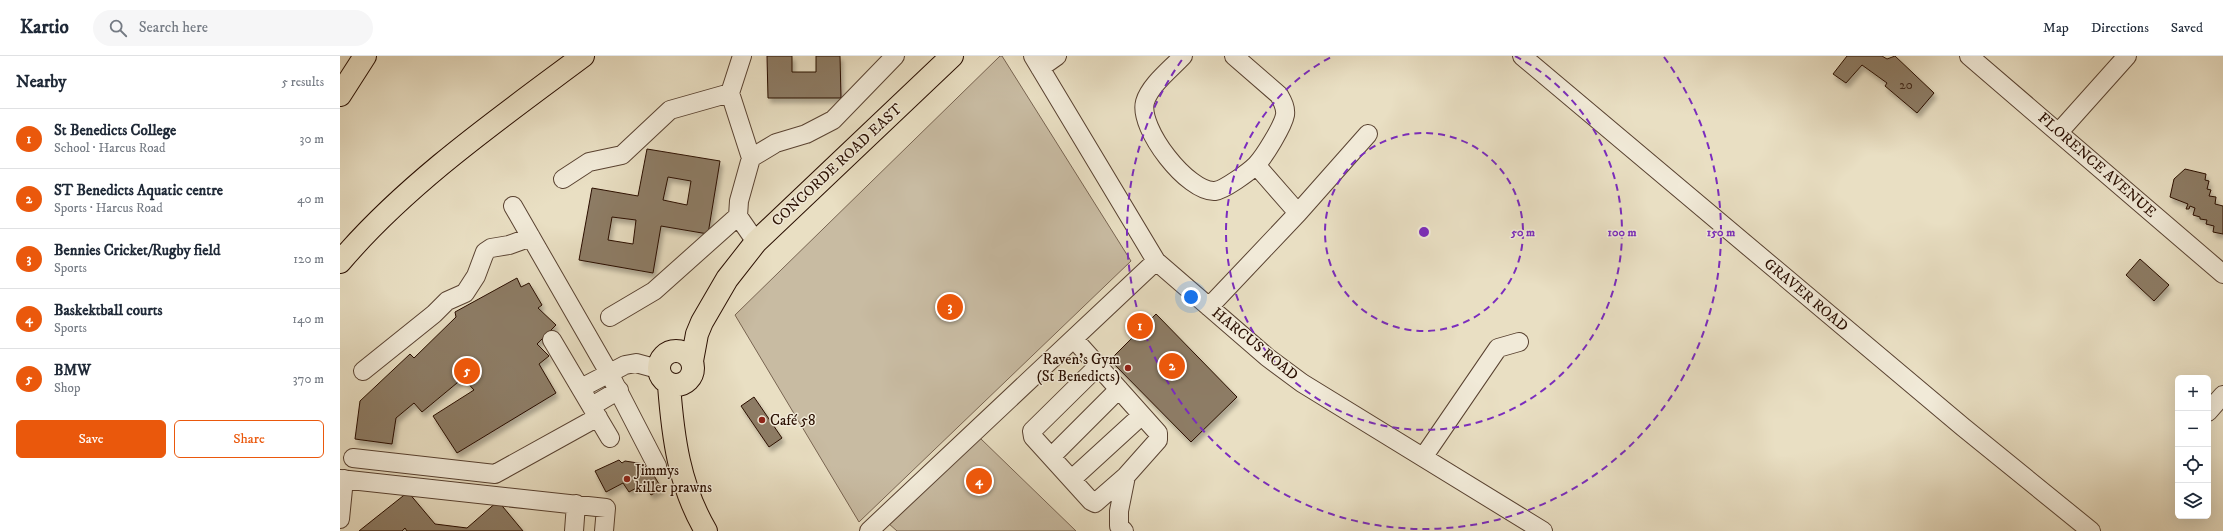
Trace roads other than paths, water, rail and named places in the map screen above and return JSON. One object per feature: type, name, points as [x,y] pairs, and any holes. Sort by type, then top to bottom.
[{"type":"main road","points":[[340,77],[350,56]]},
{"type":"main road","points":[[340,95],[365,56]]},
{"type":"main road","points":[[340,262],[356,244],[456,152],[583,56]]},
{"type":"main road","name":"CONCORDE ROAD EAST","points":[[706,531],[693,508],[679,464],[674,430],[680,401],[675,370],[697,334],[727,279],[756,242],[952,56]]},
{"type":"street","points":[[742,56],[730,93],[750,158],[739,201],[738,216],[756,242]]},
{"type":"street","points":[[750,158],[771,145],[806,134],[832,120],[895,56]]},
{"type":"street","points":[[1037,62],[1057,56]]},
{"type":"street","points":[[1183,56],[1150,91],[1145,104],[1147,122],[1162,149],[1187,179],[1206,190],[1216,191],[1223,189],[1256,165],[1282,124],[1285,110],[1279,96],[1234,56]]},
{"type":"street","name":"GRAVER ROAD","points":[[1522,56],[2084,529]]},
{"type":"street","name":"FLORENCE AVENUE","points":[[1969,56],[1989,62],[2059,132],[2223,274]]},
{"type":"street","points":[[2059,132],[2127,56]]},
{"type":"street","name":"HARCUS ROAD","points":[[1037,62],[1156,261],[1266,357],[1316,393],[1424,456],[1543,531]]},
{"type":"street","points":[[563,179],[589,162],[622,155],[670,110],[730,93]]},
{"type":"street","points":[[1209,307],[1298,213],[1368,134]]},
{"type":"street","points":[[1256,165],[1298,213]]},
{"type":"street","points":[[514,206],[609,373],[657,466]]},
{"type":"street","points":[[610,317],[654,291],[738,216]]},
{"type":"street","points":[[363,371],[434,314],[447,301],[465,293],[476,276],[485,252],[491,248],[509,245],[531,237]]},
{"type":"street","points":[[869,531],[1156,261]]},
{"type":"street","points":[[1074,339],[1158,433],[1159,438],[1126,476],[1095,503],[1091,501],[1033,437],[1032,431],[1098,366]]},
{"type":"street","points":[[552,340],[610,438]]},
{"type":"street","points":[[1424,456],[1498,348],[1519,342]]},
{"type":"street","points":[[581,388],[625,365],[636,363],[675,370]]},
{"type":"street","points":[[1051,456],[1119,389]]},
{"type":"street","points":[[353,458],[495,474],[595,412],[618,390]]},
{"type":"street","points":[[2209,411],[2223,395]]},
{"type":"street","points":[[1072,479],[1142,415]]},
{"type":"street","points":[[1124,531],[1119,526],[1118,516],[1126,476]]},
{"type":"street","points":[[340,519],[342,479],[606,508],[604,531]]},
{"type":"street","points":[[574,531],[576,504]]},
{"type":"place","name":"Bennies Cricket/Rugby field","points":[[950,307]]},
{"type":"place","name":"St Benedicts College","points":[[1140,326]]},
{"type":"place","name":"ST Benedicts Aquatic centre","points":[[1172,366]]},
{"type":"place","name":"Raven's Gym (St Benedicts)","points":[[1128,368]]},
{"type":"place","name":"BMW","points":[[467,371]]},
{"type":"place","name":"Café 58","points":[[762,420]]},
{"type":"place","name":"Jimmys killer prawns","points":[[627,479]]},
{"type":"place","name":"Baskektball courts","points":[[979,481]]}]
